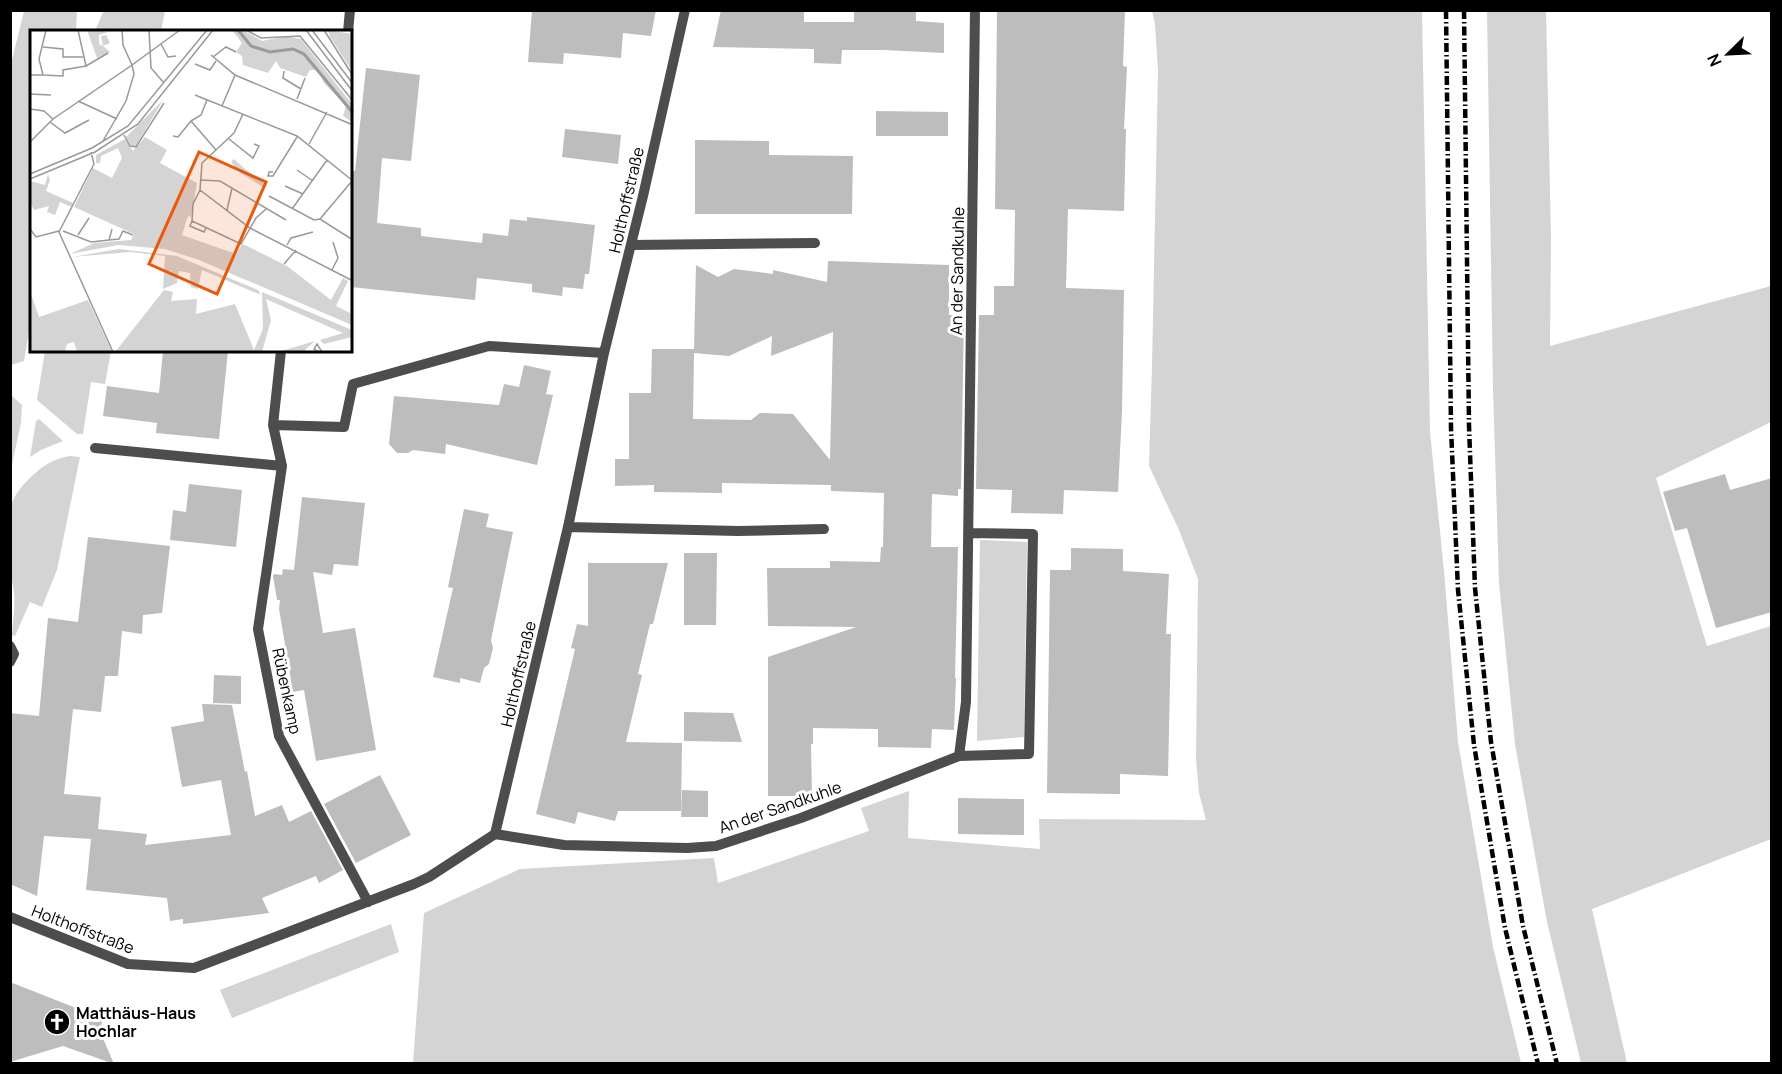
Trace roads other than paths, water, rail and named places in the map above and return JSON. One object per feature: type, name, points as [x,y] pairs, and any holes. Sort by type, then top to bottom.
[{"type":"street","name":"Holthoffstraße","points":[[10,917],[128,964],[194,968],[429,877],[495,834],[568,527],[604,353],[685,10]]},
{"type":"street","name":"An der Sandkuhle","points":[[959,756],[966,702],[975,10]]},
{"type":"street","points":[[348,30],[350,13]]},
{"type":"street","points":[[631,245],[815,243]]},
{"type":"street","points":[[273,425],[345,427],[353,384],[489,346],[604,353]]},
{"type":"street","name":"Rübenkamp","points":[[281,352],[273,425],[282,466],[258,629],[279,736],[368,902]]},
{"type":"street","points":[[95,448],[282,466]]},
{"type":"street","points":[[568,527],[738,531],[824,529]]},
{"type":"street","name":"An der Sandkuhle","points":[[495,834],[564,845],[687,848],[716,846],[801,818],[959,756],[1029,754],[1033,534],[968,533]]},
{"type":"street","points":[[10,646],[14,654],[10,662]]},
{"type":"railway","points":[[1446,10],[1451,428],[1458,590],[1474,745],[1505,928],[1538,1064]]},
{"type":"railway","points":[[1464,10],[1469,426],[1475,588],[1491,742],[1523,926],[1557,1064]]},
{"type":"place","name":"Matthäus-Haus Hochlar","points":[[57,1022]]}]
